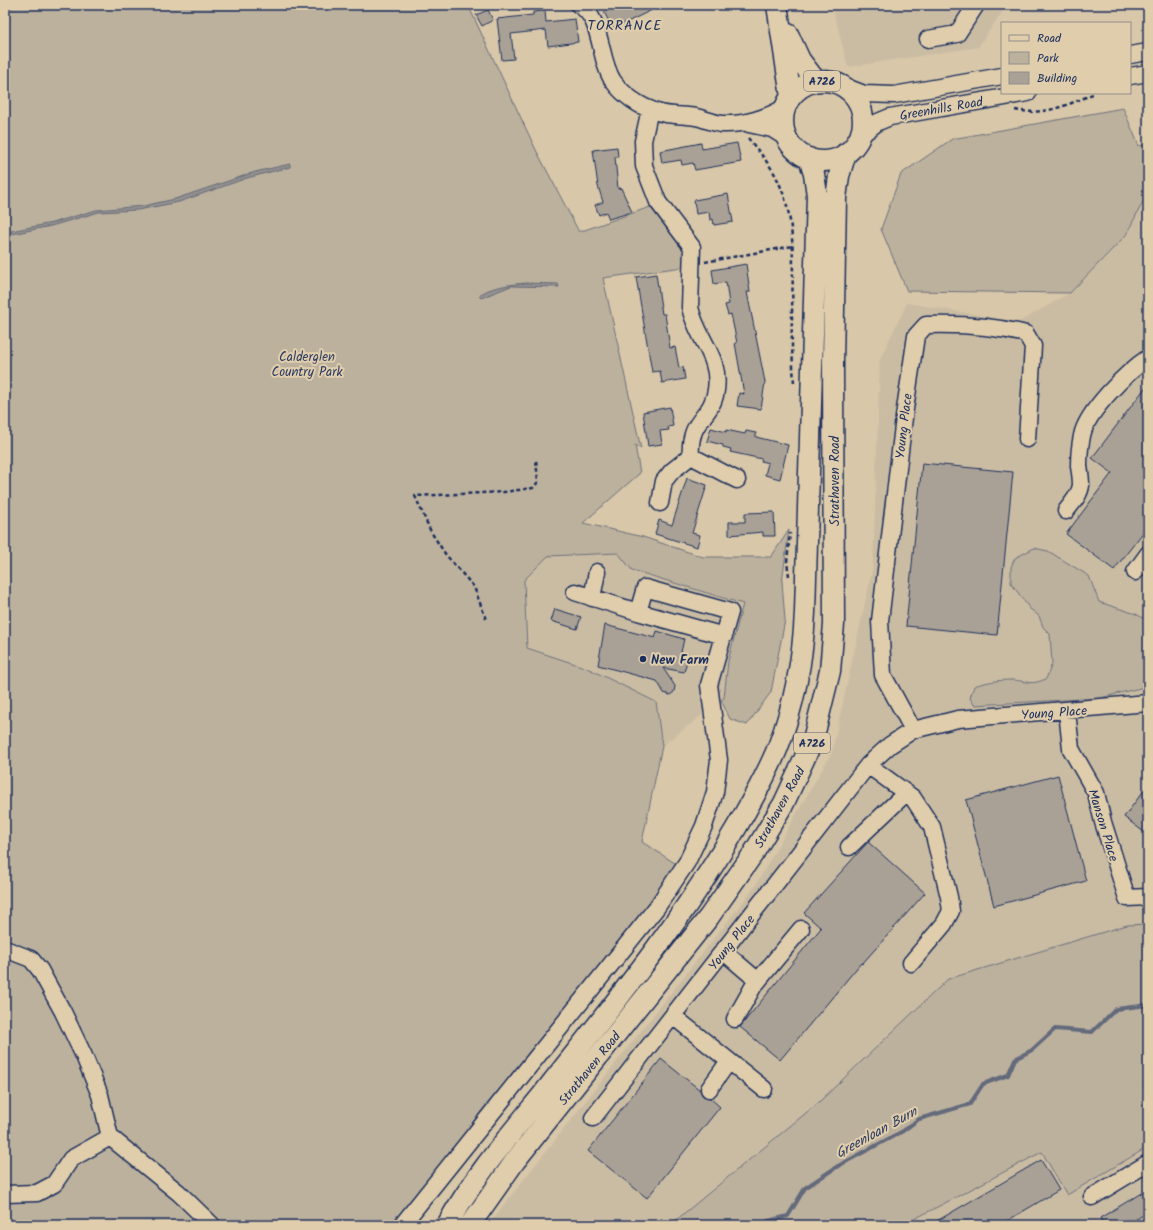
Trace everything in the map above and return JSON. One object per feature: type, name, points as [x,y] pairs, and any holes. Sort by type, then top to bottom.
[{"type":"main road","name":"A726","points":[[778,7],[800,60],[816,81]]},
{"type":"main road","name":"A726","points":[[778,7],[788,102],[783,117],[784,128],[788,139],[797,151],[809,158],[824,161],[832,160],[846,153],[854,146],[860,136],[863,122],[861,108],[854,95],[843,86],[825,81],[816,81],[802,87],[788,102]]},
{"type":"main road","name":"Strathaven Road","points":[[470,1225],[493,1190],[520,1155],[709,917],[753,854],[784,802],[813,740],[829,678],[834,624],[833,363],[836,198],[839,176],[846,153]]},
{"type":"main road","name":"Strathaven Road","points":[[446,1225],[481,1173],[642,968],[689,903],[723,850],[758,788],[771,764],[784,728],[795,692],[800,663],[805,612],[817,195],[814,174],[809,158]]},
{"type":"street","points":[[928,39],[957,34],[976,5]]},
{"type":"street","points":[[583,6],[593,19],[607,70],[624,94],[638,104],[657,112],[696,117],[721,124],[759,124],[772,129],[788,139]]},
{"type":"street","points":[[1131,55],[1148,52]]},
{"type":"street","points":[[1131,76],[1148,73]]},
{"type":"street","name":"Greenhills Road","points":[[843,86],[864,94],[894,95],[1001,76]]},
{"type":"street","name":"Greenhills Road","points":[[860,136],[878,122],[890,117],[1022,94]]},
{"type":"street","points":[[737,123],[768,116],[788,102]]},
{"type":"street","points":[[650,109],[643,141],[644,166],[658,202],[692,248],[691,314],[714,358],[717,373],[716,391],[711,406],[692,432],[690,442],[691,456]]},
{"type":"street","name":"Young Place","points":[[912,730],[883,675],[880,621],[905,409],[916,336],[926,325],[952,324],[1026,334],[1033,346],[1028,439]]},
{"type":"street","points":[[1066,511],[1077,497],[1081,485],[1079,464],[1082,434],[1092,415],[1113,388],[1134,367],[1148,358]]},
{"type":"street","points":[[691,456],[738,480]]},
{"type":"street","points":[[660,503],[664,480],[672,471],[691,456]]},
{"type":"street","points":[[1135,572],[1148,554]]},
{"type":"street","points":[[592,598],[598,572]]},
{"type":"street","points":[[402,1225],[642,926],[671,887],[687,862],[704,826],[715,792],[718,777],[717,740],[709,685],[730,612],[645,588],[638,612]]},
{"type":"street","points":[[575,592],[664,620],[724,636]]},
{"type":"street","points":[[664,620],[671,595]]},
{"type":"street","points":[[694,628],[700,604]]},
{"type":"street","name":"Young Place","points":[[593,1118],[868,765],[890,745],[912,730],[958,719],[1148,703]]},
{"type":"street","name":"Manson Place","points":[[1067,711],[1071,749],[1096,793],[1103,822],[1126,898],[1148,897]]},
{"type":"street","points":[[868,765],[913,798],[932,826],[949,897],[951,910],[944,924],[911,963]]},
{"type":"street","points":[[849,847],[906,793]]},
{"type":"street","points":[[735,1019],[758,981],[801,930]]},
{"type":"street","points":[[5,949],[31,959],[40,970],[63,1012],[84,1056],[100,1095],[110,1137],[179,1193],[212,1225]]},
{"type":"street","points":[[723,951],[758,981]]},
{"type":"street","points":[[672,1016],[764,1089]]},
{"type":"street","points":[[709,1089],[729,1061]]},
{"type":"street","points":[[5,1194],[37,1193],[54,1184],[71,1159],[110,1137]]},
{"type":"street","points":[[1092,1197],[1148,1163]]},
{"type":"path","points":[[1008,109],[1029,113],[1063,108],[1093,94]]},
{"type":"path","points":[[737,123],[767,161],[780,183],[786,202],[793,246],[792,321],[794,387]]},
{"type":"path","points":[[692,264],[793,246]]},
{"type":"path","points":[[486,619],[474,587],[446,555],[431,532],[415,496],[504,492],[533,488],[538,482],[536,459]]},
{"type":"path","points":[[789,578],[787,562],[790,525]]},
{"type":"shaded area","points":[[832,5],[1007,5],[978,47],[848,67]]},
{"type":"shaded area","points":[[290,164],[290,167],[247,178],[179,202],[138,210],[99,212],[51,226],[12,234],[11,231],[52,223],[96,210],[143,206],[175,199],[255,172]]},
{"type":"shaded area","points":[[1147,191],[1148,926],[1119,928],[948,979],[818,1103],[670,1225],[488,1225],[754,888],[832,752],[873,567],[880,359],[907,303],[1019,322],[1070,293],[1126,235]]},
{"type":"shaded area","points":[[526,283],[558,284],[559,287],[511,286],[481,298],[479,296],[494,288]]},
{"type":"shaded area","points":[[618,553],[632,570],[743,604],[728,661],[724,698],[662,746],[656,702],[587,668],[527,648],[524,580],[548,556]]},
{"type":"shaded area","points":[[1148,1147],[1148,1225],[903,1225],[1042,1152],[1067,1195]]},
{"type":"green space","name":"Calderglen Country Park","points":[[5,5],[468,5],[535,148],[579,232],[650,207],[684,251],[683,267],[603,278],[641,449],[635,445],[640,473],[583,523],[643,537],[703,557],[771,557],[789,530],[782,582],[785,620],[771,692],[747,725],[730,719],[721,700],[724,698],[728,661],[743,604],[632,570],[618,553],[548,556],[524,580],[527,648],[587,668],[656,702],[662,746],[642,842],[681,867],[482,1110],[393,1225],[5,1225]]},
{"type":"green space","points":[[1123,108],[1139,146],[1148,144],[1148,192],[1126,235],[1070,293],[907,291],[881,229],[901,174],[952,139]]},
{"type":"green space","points":[[1034,548],[1048,551],[1089,576],[1099,602],[1136,614],[1148,621],[1148,686],[1100,698],[974,705],[970,698],[974,686],[1002,680],[1032,683],[1040,681],[1046,679],[1052,664],[1050,634],[1043,627],[1039,616],[1030,609],[1011,583],[1011,567],[1015,558]]},
{"type":"green space","points":[[1148,924],[1148,1080],[1143,1083],[1148,1092],[1148,1147],[1067,1195],[1042,1152],[903,1225],[670,1225],[818,1103],[948,979],[1127,925]]},
{"type":"building","points":[[619,5],[662,5],[613,29],[604,12]]},
{"type":"building","points":[[488,10],[493,20],[482,26],[476,15]]},
{"type":"building","points":[[545,11],[546,22],[575,19],[578,42],[548,46],[546,30],[511,34],[514,59],[502,60],[497,19],[533,15],[533,12]]},
{"type":"building","points":[[701,143],[702,149],[737,143],[741,162],[695,170],[693,163],[682,165],[681,160],[662,163],[660,151]]},
{"type":"building","points":[[617,147],[618,157],[615,157],[618,189],[621,188],[632,212],[609,219],[606,212],[599,215],[595,205],[603,202],[598,186],[593,150]]},
{"type":"building","points":[[728,194],[733,222],[714,225],[713,219],[710,220],[709,212],[696,214],[694,200]]},
{"type":"building","points":[[746,264],[750,292],[747,292],[765,382],[761,409],[737,406],[739,393],[744,394],[735,343],[737,343],[731,314],[728,315],[725,305],[729,304],[726,282],[714,284],[712,270]]},
{"type":"building","points":[[656,274],[662,314],[665,314],[670,348],[675,347],[679,368],[683,367],[685,379],[662,383],[660,371],[652,372],[636,277]]},
{"type":"building","points":[[1148,384],[1148,526],[1114,570],[1066,534],[1112,473],[1092,458]]},
{"type":"building","points":[[670,407],[673,426],[668,427],[669,430],[660,431],[662,444],[648,446],[643,412]]},
{"type":"building","points":[[711,428],[726,432],[726,430],[745,434],[746,431],[756,433],[756,437],[788,445],[780,479],[765,475],[768,463],[761,461],[762,459],[730,452],[731,449],[723,447],[723,445],[707,441]]},
{"type":"building","points":[[922,463],[1013,472],[997,635],[906,626]]},
{"type":"building","points":[[687,478],[707,485],[692,533],[700,535],[697,547],[655,534],[659,520],[672,525]]},
{"type":"building","points":[[774,512],[775,536],[763,536],[763,532],[729,535],[729,522],[745,522],[745,513]]},
{"type":"building","points":[[555,609],[581,617],[577,629],[551,621]]},
{"type":"building","name":"New Farm","points":[[605,625],[655,638],[657,631],[684,639],[681,652],[689,654],[684,672],[663,668],[675,686],[674,692],[670,695],[664,693],[657,681],[598,665]]},
{"type":"building","points":[[1058,775],[1086,881],[994,906],[966,800]]},
{"type":"building","points":[[1148,785],[1148,835],[1124,817]]},
{"type":"building","points":[[868,842],[925,893],[862,964],[861,963],[780,1060],[740,1027],[821,928],[804,913]]},
{"type":"building","points":[[661,1059],[700,1090],[703,1096],[710,1098],[720,1107],[647,1198],[588,1151]]},
{"type":"building","points":[[1041,1160],[1059,1190],[1000,1225],[930,1225]]},
{"type":"building","points":[[1148,1189],[1148,1212],[1127,1225],[1104,1225],[1100,1218]]},
{"type":"waterway","name":"Greenloan Burn","points":[[762,1225],[768,1221],[788,1216],[805,1188],[838,1166],[903,1131],[919,1119],[970,1104],[983,1084],[1008,1075],[1015,1059],[1032,1050],[1055,1029],[1092,1032],[1116,1009],[1148,1005]]},
{"type":"place","name":"New Farm","points":[[643,659]]},
{"type":"district","name":"TORRANCE","points":[[625,25]]}]
